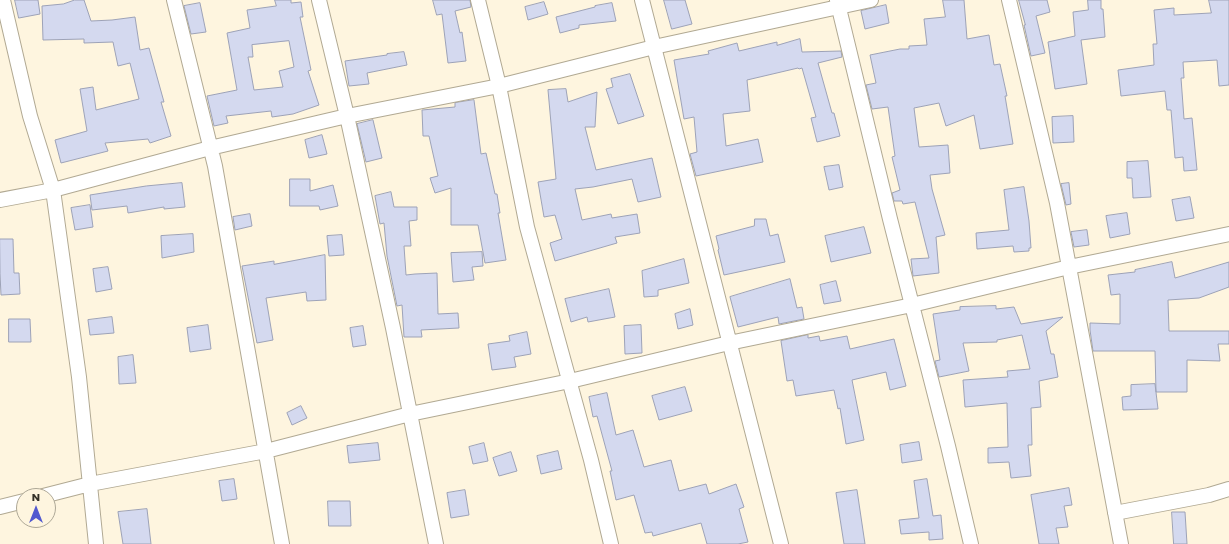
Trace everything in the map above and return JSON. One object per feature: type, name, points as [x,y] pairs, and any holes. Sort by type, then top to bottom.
[{"type":"street","points":[[3,0],[30,116],[53,190],[79,377],[96,544]]},
{"type":"street","points":[[174,0],[215,166],[282,544]]},
{"type":"street","points":[[319,0],[347,116],[393,328],[436,544]]},
{"type":"street","points":[[478,0],[499,86],[527,227],[591,460],[611,544]]},
{"type":"street","points":[[642,0],[781,544]]},
{"type":"street","points":[[0,200],[53,190],[210,148],[347,116],[499,86],[837,3],[871,0]]},
{"type":"street","points":[[1009,0],[1057,203],[1121,544]]},
{"type":"street","points":[[837,3],[948,446],[971,544]]},
{"type":"street","points":[[56,493],[90,484],[266,451],[410,414],[570,382],[729,343],[912,305],[1069,267],[1229,234]]},
{"type":"street","points":[[1115,513],[1209,495],[1229,489]]},
{"type":"street","points":[[0,507],[16,503]]},
{"type":"building","points":[[15,0],[38,0],[40,14],[19,18]]},
{"type":"building","points":[[75,0],[84,0],[91,21],[135,17],[140,50],[149,48],[164,102],[161,102],[171,136],[150,143],[148,139],[105,143],[108,151],[61,163],[55,140],[87,131],[80,89],[93,87],[96,110],[139,99],[130,63],[118,66],[113,42],[84,43],[84,39],[43,40],[42,6],[63,4]]},
{"type":"building","points":[[275,0],[291,0],[291,3],[301,2],[303,17],[300,17],[311,70],[308,71],[319,105],[293,114],[272,117],[271,111],[226,116],[228,123],[214,126],[207,96],[237,90],[227,33],[250,28],[247,10],[276,6]],"holes":[[[289,41],[294,67],[279,71],[283,87],[254,90],[248,57],[253,57],[252,45]]]},
{"type":"building","points":[[433,0],[470,0],[471,7],[455,11],[460,33],[462,32],[466,61],[448,63],[442,14],[437,15]]},
{"type":"building","points":[[664,0],[685,0],[692,24],[672,29]]},
{"type":"building","points":[[943,0],[964,0],[967,39],[989,35],[994,65],[1000,64],[1007,96],[1005,96],[1013,144],[980,149],[974,115],[946,126],[939,103],[914,108],[919,147],[948,145],[950,173],[930,175],[932,189],[945,235],[936,237],[939,273],[913,276],[911,259],[929,258],[915,202],[903,204],[902,201],[894,201],[892,193],[900,190],[892,157],[895,156],[888,107],[872,109],[866,85],[876,83],[870,55],[900,49],[909,49],[909,46],[927,45],[924,19],[945,17]]},
{"type":"building","points":[[1019,0],[1047,0],[1050,12],[1036,16],[1045,53],[1031,56]]},
{"type":"building","points":[[1088,0],[1101,0],[1105,37],[1081,40],[1087,84],[1055,89],[1048,42],[1075,36],[1073,12],[1088,10]]},
{"type":"building","points":[[1209,0],[1229,0],[1229,85],[1219,86],[1217,60],[1183,62],[1184,78],[1181,78],[1184,119],[1192,118],[1197,170],[1184,171],[1183,157],[1175,158],[1171,110],[1167,110],[1165,91],[1121,96],[1118,70],[1154,65],[1153,44],[1157,44],[1154,10],[1174,8],[1174,15],[1211,13]]},
{"type":"building","points":[[544,2],[548,14],[528,20],[525,7]]},
{"type":"building","points":[[200,3],[206,32],[191,34],[184,6]]},
{"type":"building","points":[[612,3],[616,21],[579,25],[579,28],[560,33],[556,17],[595,6]]},
{"type":"building","points":[[886,5],[889,23],[865,29],[861,11]]},
{"type":"building","points":[[800,39],[802,52],[841,51],[842,57],[818,63],[840,136],[817,142],[811,118],[816,117],[802,68],[747,80],[750,111],[723,114],[726,146],[758,139],[763,162],[696,176],[690,154],[697,152],[694,117],[684,119],[674,60],[709,54],[708,51],[737,43],[739,51],[777,42],[777,45]]},
{"type":"building","points":[[404,52],[407,65],[367,73],[369,84],[349,86],[345,61]]},
{"type":"building","points":[[630,74],[644,116],[618,124],[606,89],[613,87],[611,79]]},
{"type":"building","points":[[566,89],[568,102],[597,92],[595,127],[585,127],[596,170],[652,158],[661,197],[638,202],[632,179],[575,189],[582,220],[611,214],[612,218],[637,214],[640,233],[615,237],[617,243],[555,261],[550,243],[562,239],[555,215],[544,217],[538,182],[556,179],[548,90]]},
{"type":"building","points":[[474,100],[481,154],[486,153],[495,194],[497,194],[500,213],[498,213],[506,260],[485,263],[478,225],[451,225],[451,188],[435,193],[430,178],[438,176],[429,136],[423,136],[422,110],[455,107],[455,103]]},
{"type":"building","points":[[1073,116],[1074,142],[1053,143],[1052,117]]},
{"type":"building","points":[[373,120],[382,158],[366,162],[357,124]]},
{"type":"building","points":[[322,135],[327,154],[309,158],[305,140]]},
{"type":"building","points":[[1148,161],[1151,197],[1133,198],[1132,178],[1127,178],[1127,162]]},
{"type":"building","points":[[839,165],[843,187],[829,190],[824,167]]},
{"type":"building","points":[[290,179],[310,179],[310,191],[333,185],[338,206],[320,210],[319,206],[290,206]]},
{"type":"building","points":[[182,183],[185,207],[164,209],[164,207],[128,213],[127,206],[92,210],[90,195],[146,186]]},
{"type":"building","points":[[1069,183],[1071,204],[1066,205],[1061,184]]},
{"type":"building","points":[[1024,187],[1029,221],[1031,248],[1029,248],[1029,251],[1014,252],[1013,246],[977,249],[976,233],[1009,230],[1004,190]]},
{"type":"building","points":[[391,192],[394,207],[417,207],[417,220],[409,221],[411,246],[404,246],[406,275],[437,273],[438,314],[458,313],[459,328],[421,330],[422,337],[404,337],[402,305],[397,306],[387,256],[384,223],[380,224],[375,196]]},
{"type":"building","points":[[1190,197],[1194,218],[1176,221],[1172,200]]},
{"type":"building","points":[[90,205],[93,227],[75,230],[71,208]]},
{"type":"building","points":[[1127,213],[1130,234],[1110,238],[1106,216]]},
{"type":"building","points":[[250,214],[252,226],[235,230],[233,217]]},
{"type":"building","points":[[755,219],[766,219],[770,236],[778,234],[785,262],[724,275],[716,236],[754,226]]},
{"type":"building","points":[[864,227],[871,253],[831,262],[825,236]]},
{"type":"building","points":[[1087,230],[1089,245],[1074,247],[1071,232]]},
{"type":"building","points":[[193,234],[194,252],[162,258],[161,236]]},
{"type":"building","points":[[342,235],[344,255],[329,256],[327,236]]},
{"type":"building","points":[[0,239],[13,239],[14,273],[19,273],[20,294],[1,295]]},
{"type":"building","points":[[482,252],[483,266],[472,267],[474,280],[453,282],[451,253]]},
{"type":"building","points":[[325,255],[326,300],[307,301],[306,292],[266,298],[273,340],[257,343],[242,266],[274,261],[274,264]]},
{"type":"building","points":[[684,259],[689,283],[658,290],[658,296],[644,297],[642,271]]},
{"type":"building","points":[[1172,262],[1175,278],[1229,262],[1229,287],[1199,298],[1168,300],[1169,331],[1229,331],[1229,344],[1218,344],[1220,361],[1187,360],[1187,392],[1156,392],[1155,351],[1093,351],[1090,323],[1120,324],[1120,294],[1111,295],[1108,275],[1135,272],[1135,270]]},
{"type":"building","points":[[108,267],[112,289],[96,292],[93,269]]},
{"type":"building","points":[[790,279],[797,308],[802,307],[804,319],[779,324],[778,317],[738,327],[730,297]]},
{"type":"building","points":[[836,281],[841,301],[824,304],[820,285]]},
{"type":"building","points":[[609,289],[615,317],[588,322],[587,317],[571,322],[565,299]]},
{"type":"building","points":[[996,306],[996,309],[1014,307],[1021,324],[1063,317],[1046,331],[1051,354],[1054,354],[1058,377],[1039,381],[1041,407],[1031,408],[1032,445],[1028,445],[1031,476],[1011,478],[1009,462],[988,463],[988,448],[1008,447],[1007,403],[965,407],[963,380],[1008,377],[1007,371],[1030,369],[1022,335],[997,340],[997,342],[963,343],[969,371],[939,377],[935,361],[940,360],[933,314],[960,310],[960,307]]},
{"type":"building","points":[[690,309],[693,325],[678,329],[675,314]]},
{"type":"building","points":[[112,317],[114,333],[90,335],[88,320]]},
{"type":"building","points":[[9,319],[30,319],[31,342],[9,342]]},
{"type":"building","points":[[208,325],[211,349],[190,352],[187,328]]},
{"type":"building","points":[[641,325],[642,353],[625,354],[624,326]]},
{"type":"building","points":[[363,326],[366,345],[353,347],[350,328]]},
{"type":"building","points":[[527,332],[531,354],[514,357],[516,367],[492,370],[488,344],[510,341],[509,336]]},
{"type":"building","points":[[808,335],[808,338],[819,336],[820,341],[847,336],[850,349],[894,339],[906,386],[890,390],[886,372],[852,380],[864,440],[846,444],[840,408],[838,409],[834,390],[796,396],[793,380],[787,381],[781,341]]},
{"type":"building","points":[[133,355],[136,383],[119,384],[118,357]]},
{"type":"building","points":[[1155,384],[1158,409],[1123,410],[1122,397],[1131,396],[1131,385]]},
{"type":"building","points":[[685,387],[692,411],[659,420],[652,396]]},
{"type":"building","points":[[607,393],[616,435],[633,430],[644,467],[671,460],[679,491],[706,484],[709,494],[736,484],[744,507],[739,509],[748,542],[738,544],[707,544],[701,523],[653,536],[652,532],[645,533],[634,495],[616,500],[610,471],[612,471],[597,416],[593,417],[589,397]]},
{"type":"building","points":[[301,406],[307,418],[292,425],[287,413]]},
{"type":"building","points":[[919,442],[922,460],[902,463],[900,445]]},
{"type":"building","points":[[378,443],[380,460],[349,463],[347,446]]},
{"type":"building","points":[[484,443],[488,461],[473,464],[469,447]]},
{"type":"building","points":[[558,451],[562,469],[541,474],[537,456]]},
{"type":"building","points":[[511,452],[517,471],[499,476],[493,458]]},
{"type":"building","points":[[234,479],[237,499],[222,501],[219,481]]},
{"type":"building","points":[[927,479],[933,516],[941,515],[943,539],[929,540],[929,532],[901,534],[899,520],[919,518],[914,481]]},
{"type":"building","points":[[1069,488],[1072,505],[1064,506],[1068,527],[1056,528],[1059,544],[1039,544],[1031,495]]},
{"type":"building","points":[[465,490],[469,515],[451,518],[447,493]]},
{"type":"building","points":[[857,490],[865,544],[844,544],[836,493]]},
{"type":"building","points":[[328,501],[350,501],[351,526],[329,526]]},
{"type":"building","points":[[147,509],[151,544],[123,544],[118,512]]},
{"type":"building","points":[[1172,512],[1185,512],[1187,544],[1174,544]]}]
